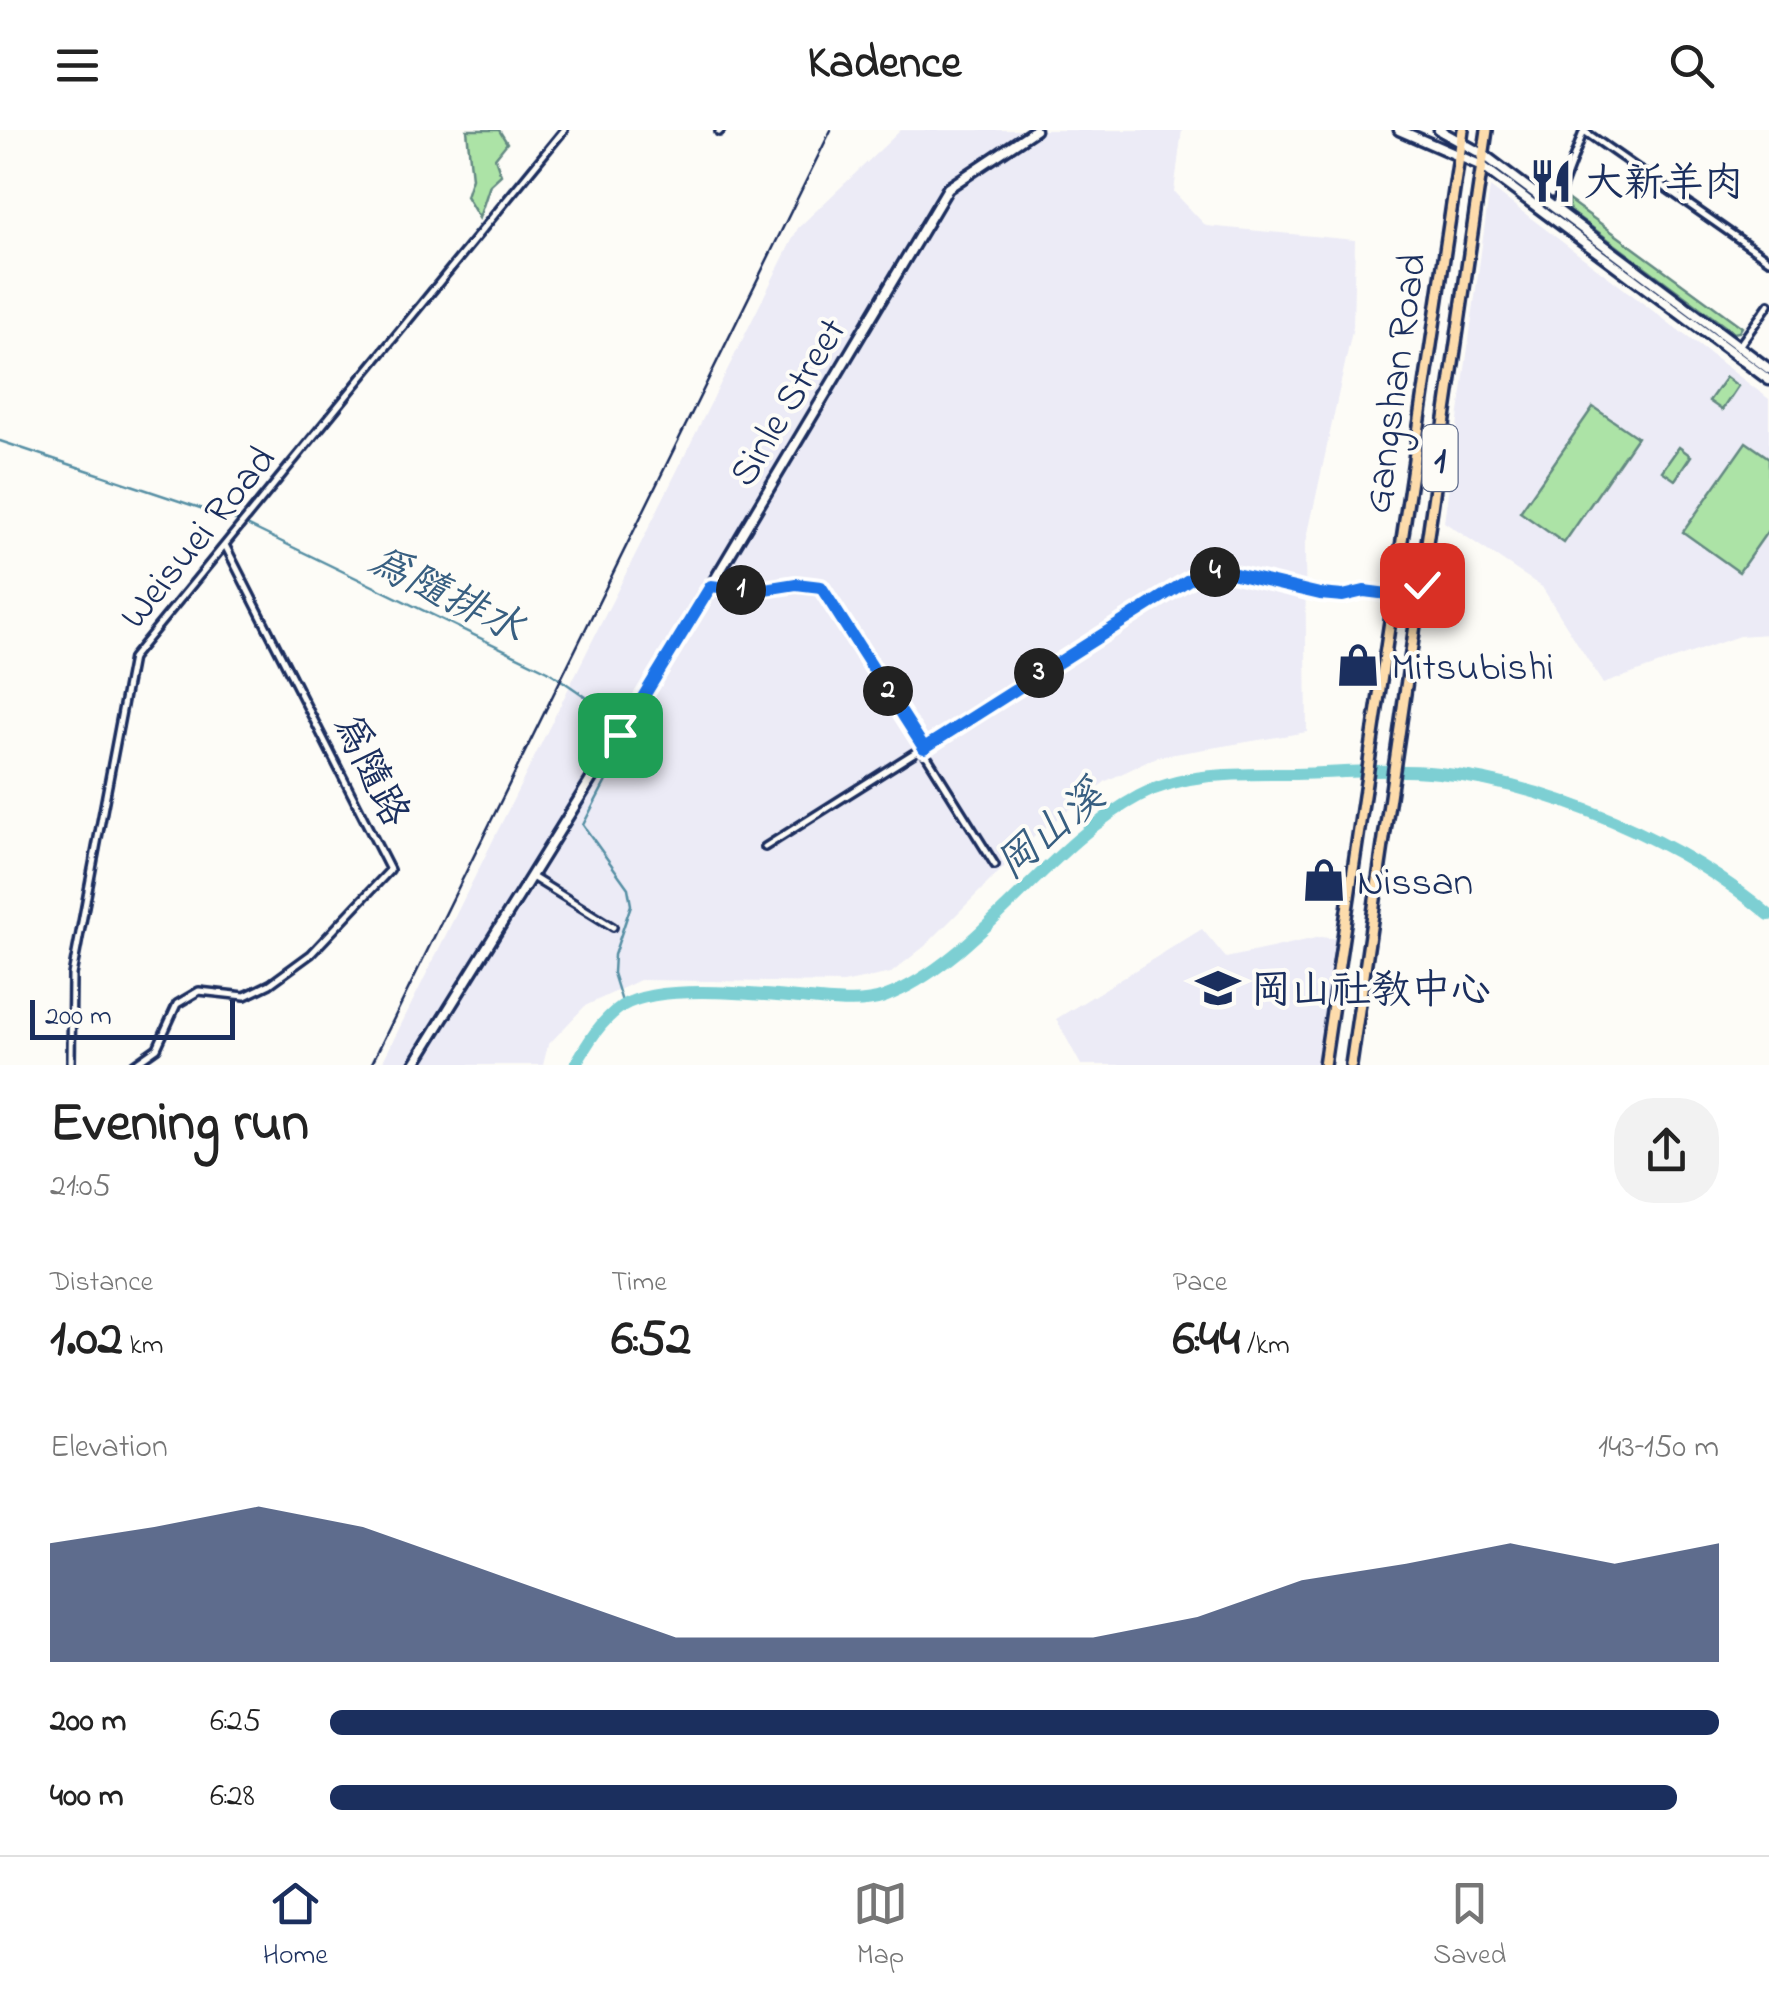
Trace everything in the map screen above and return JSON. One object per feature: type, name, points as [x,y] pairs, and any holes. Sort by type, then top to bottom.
[{"type":"main road","name":"1","points":[[1457,157],[1463,130]]},
{"type":"main road","name":"1","points":[[1482,166],[1487,130]]},
{"type":"main road","name":"Gangshan Road","points":[[1324,1065],[1457,157]]},
{"type":"main road","name":"Gangshan Road","points":[[1351,1065],[1482,166]]},
{"type":"street","name":"Weisuei Road","points":[[71,1065],[72,975],[128,666],[564,130]]},
{"type":"street","name":"Sinle Street","points":[[414,1065],[711,586],[948,188],[1036,130]]},
{"type":"street","points":[[1399,130],[1482,166],[1553,212]]},
{"type":"street","points":[[1439,130],[1484,154],[1553,212],[1737,350],[1769,369]]},
{"type":"street","points":[[1553,212],[1584,130],[1769,260]]},
{"type":"street","points":[[1737,350],[1769,304]]},
{"type":"street","points":[[1737,350],[1769,380]]},
{"type":"street","name":"為隨路","points":[[133,1065],[158,1048],[177,1004],[198,990],[245,996],[270,984],[311,954],[390,870],[225,544]]},
{"type":"street","points":[[766,847],[1193,577],[1227,572],[1320,594],[1420,598]]},
{"type":"street","points":[[711,586],[752,591],[796,584],[821,587],[995,865]]},
{"type":"street","points":[[530,875],[613,926]]},
{"type":"shaded area","points":[[901,130],[1182,130],[1174,192],[1206,226],[1355,240],[1353,327],[1305,547],[1307,732],[1157,757],[1106,781],[1035,836],[925,946],[891,973],[843,983],[640,980],[585,1006],[548,1045],[543,1065],[381,1065],[798,228]]},
{"type":"shaded area","points":[[1490,187],[1769,399],[1769,634],[1739,636],[1603,684],[1542,587],[1444,522]]},
{"type":"shaded area","name":"岡山社教中心","points":[[1202,929],[1226,958],[1320,937],[1338,939],[1318,1065],[1081,1065],[1056,1019]]},
{"type":"green space","points":[[467,130],[499,130],[507,143],[495,158],[501,175],[490,185],[479,218],[466,196],[472,178]]},
{"type":"green space","points":[[1567,199],[1742,327],[1739,332],[1734,333],[1570,211]]},
{"type":"green space","points":[[1726,377],[1738,386],[1722,410],[1709,401]]},
{"type":"green space","points":[[1593,407],[1637,437],[1564,543],[1520,512]]},
{"type":"green space","points":[[1746,442],[1769,458],[1769,529],[1739,572],[1683,532]]},
{"type":"green space","points":[[1679,447],[1691,456],[1675,480],[1662,471]]},
{"type":"waterway","name":"為隨排水","points":[[0,441],[239,521]]},
{"type":"waterway","name":"為隨排水","points":[[247,525],[548,671],[618,719]]},
{"type":"waterway","name":"為隨排水","points":[[623,1005],[613,973],[614,955],[631,905],[628,888],[583,825],[629,737]]},
{"type":"waterway","name":"岡山溪","points":[[575,1065],[589,1041],[622,1006],[660,994],[740,993],[847,1002],[884,997],[949,959],[1105,817],[1157,788],[1195,778],[1403,771],[1481,779],[1570,804],[1657,841],[1769,915]]},
{"type":"railway","points":[[371,1065],[831,130]]},
{"type":"place","name":"大新羊肉","points":[[1551,181]]},
{"type":"place","name":"Mitsubishi","points":[[1358,665]]},
{"type":"place","name":"Nissan","points":[[1324,880]]},
{"type":"place","name":"岡山社教中心","points":[[1218,988]]},
{"type":"route","points":[[620,735],[711,586],[752,591],[796,584],[821,587],[924,748],[1193,577],[1227,572],[1343,596],[1364,591],[1420,598],[1422,585]]}]
